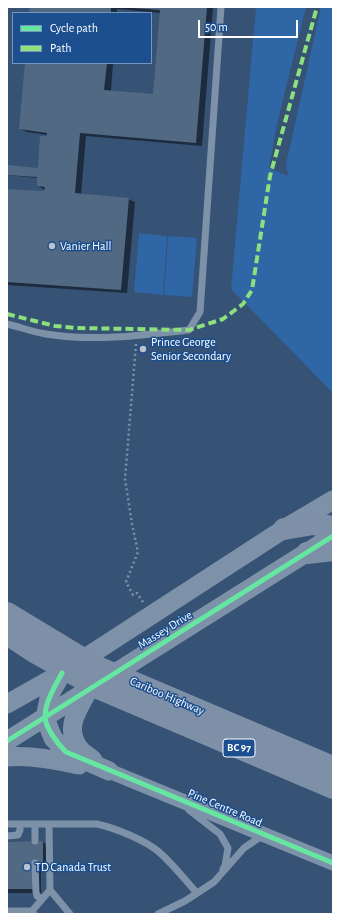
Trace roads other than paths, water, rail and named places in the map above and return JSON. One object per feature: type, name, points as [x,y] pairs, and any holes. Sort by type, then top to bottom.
[{"type":"highway","points":[[284,529],[313,524],[333,527]]},
{"type":"highway","points":[[307,553],[333,550]]},
{"type":"highway","name":"Cariboo Highway","points":[[7,613],[93,665],[333,767]]},
{"type":"highway","name":"Cariboo Highway","points":[[7,634],[36,653],[100,689],[333,788]]},
{"type":"highway","points":[[213,736],[333,800]]},
{"type":"street","name":"Massey Drive","points":[[7,704],[62,673],[284,529],[333,500]]},
{"type":"street","name":"Massey Drive","points":[[7,741],[333,536]]},
{"type":"street","points":[[62,673],[50,694],[45,718],[53,738],[66,752],[109,771]]},
{"type":"street","points":[[89,690],[78,708],[71,726],[72,736],[79,749],[109,771]]},
{"type":"street","points":[[7,757],[20,756],[50,759],[109,771]]},
{"type":"street","name":"Pine Centre Road","points":[[109,771],[333,863]]},
{"type":"lane","points":[[7,324],[46,334],[87,338],[116,338],[189,330],[200,312],[221,7]]},
{"type":"lane","points":[[179,800],[183,805],[220,834],[228,848],[225,866],[214,882]]},
{"type":"lane","points":[[7,824],[97,824],[111,827],[157,850],[197,893]]},
{"type":"lane","points":[[7,836],[18,834],[20,824]]},
{"type":"lane","points":[[35,824],[35,841]]},
{"type":"lane","points":[[7,911],[33,913],[50,890],[49,824]]},
{"type":"lane","points":[[158,914],[185,901],[214,882],[244,848],[263,835]]},
{"type":"lane","points":[[35,863],[36,892],[37,896],[42,899]]},
{"type":"lane","points":[[50,890],[70,914]]},
{"type":"place","name":"Vanier Hall","points":[[52,246]]},
{"type":"place","name":"Prince George Senior Secondary","points":[[143,349]]},
{"type":"place","name":"TD Canada Trust","points":[[27,867]]}]
